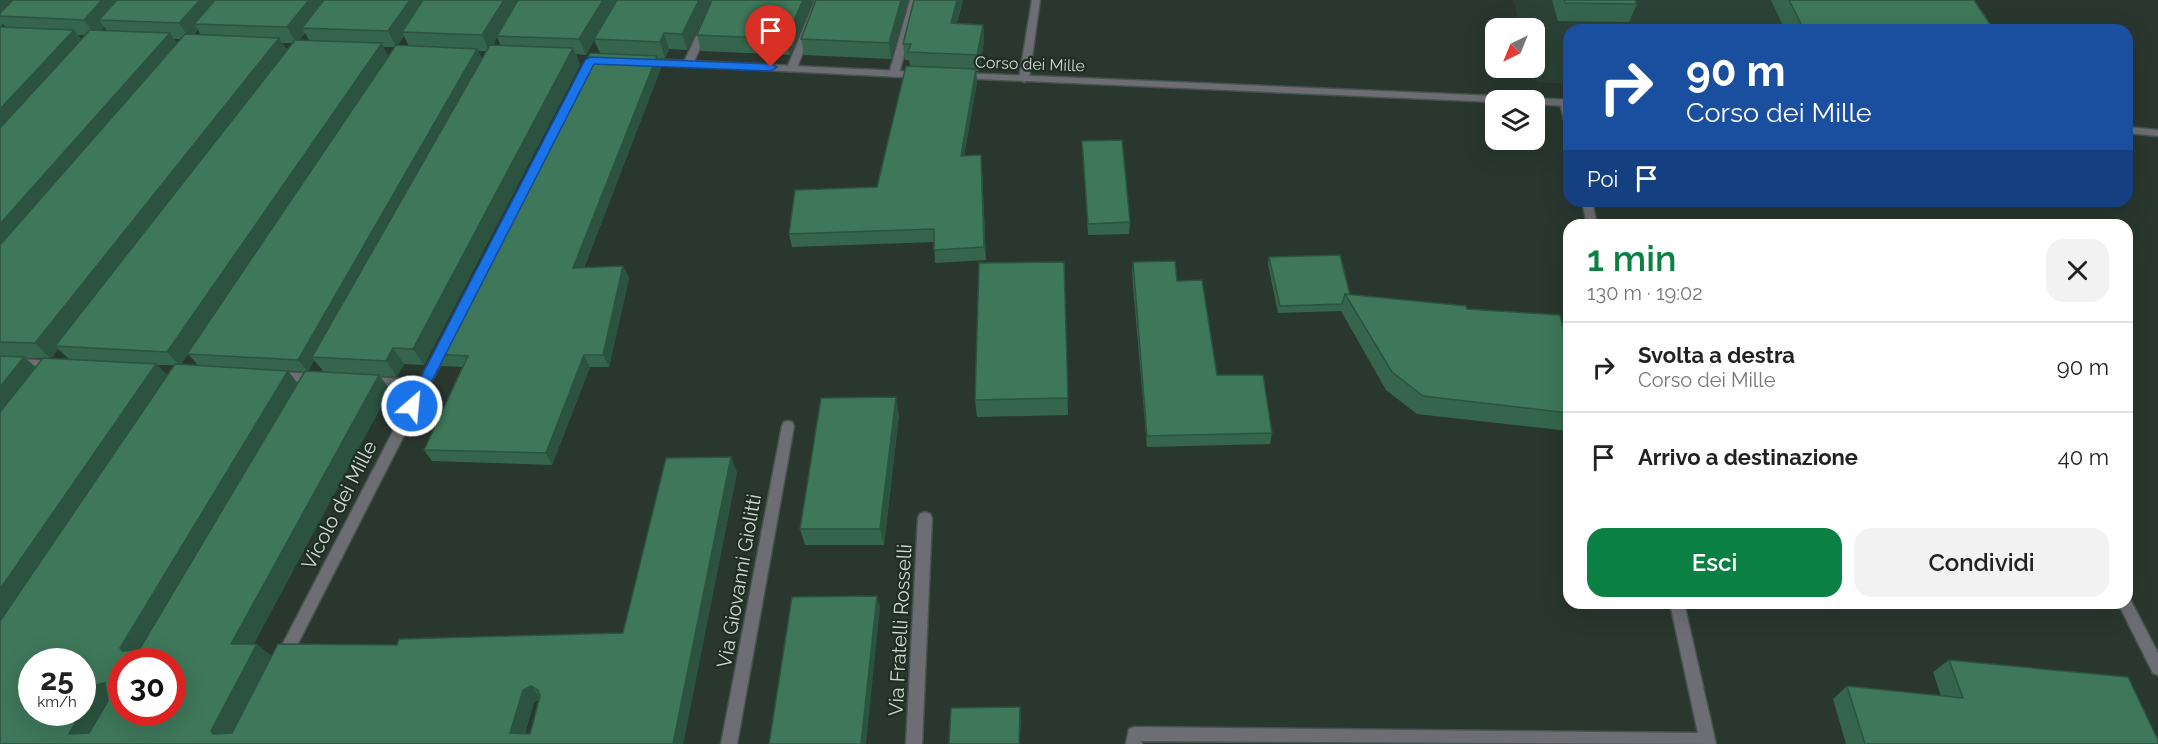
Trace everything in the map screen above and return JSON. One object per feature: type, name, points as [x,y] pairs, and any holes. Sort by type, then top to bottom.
[{"type":"street","points":[[688,64],[717,0]]},
{"type":"street","points":[[792,68],[819,0]]},
{"type":"street","points":[[894,74],[914,0]]},
{"type":"street","points":[[1024,79],[1036,0]]},
{"type":"street","points":[[634,62],[929,75]]},
{"type":"street","name":"Corso dei Mille","points":[[953,76],[1485,99]]},
{"type":"street","points":[[1545,102],[1563,103]]},
{"type":"street","points":[[2133,128],[2158,126]]},
{"type":"street","points":[[2133,129],[2158,133]]},
{"type":"street","name":"Vicolo dei Mille","points":[[276,670],[450,332]]},
{"type":"street","points":[[0,363],[58,366]]},
{"type":"street","points":[[267,376],[335,380]]},
{"type":"street","points":[[357,381],[423,385]]},
{"type":"street","name":"Via Giovanni Giolitti","points":[[729,744],[788,426]]},
{"type":"street","name":"Via Fratelli Rosselli","points":[[914,744],[925,518]]},
{"type":"street","points":[[1134,739],[1708,742],[1678,609]]},
{"type":"street","points":[[2128,609],[2158,668]]},
{"type":"shaded area","points":[[1513,0],[1973,0],[1990,24],[1563,24],[1563,84],[1537,82],[1536,78],[1545,78],[1545,18],[1518,18]]},
{"type":"building","points":[[13,0],[102,0],[84,20],[0,16],[0,13]]},
{"type":"building","points":[[117,0],[200,0],[179,23],[99,20]]},
{"type":"building","points":[[215,0],[309,0],[287,27],[194,24]]},
{"type":"building","points":[[324,0],[410,0],[388,31],[302,28]]},
{"type":"building","points":[[423,0],[504,0],[482,35],[402,32]]},
{"type":"building","points":[[518,0],[603,0],[579,39],[497,36]]},
{"type":"building","points":[[617,0],[699,0],[682,34],[664,33],[660,42],[594,39]]},
{"type":"building","points":[[712,0],[803,0],[786,39],[697,35]]},
{"type":"building","points":[[816,0],[901,0],[889,43],[801,39]]},
{"type":"building","points":[[914,0],[957,0],[951,23],[983,25],[977,55],[908,52],[911,44],[903,44]]},
{"type":"building","points":[[1564,0],[1635,0],[1637,4],[1565,3]]},
{"type":"building","points":[[1789,0],[1974,0],[1990,24],[1801,24]]},
{"type":"building","points":[[0,27],[74,30],[0,109]]},
{"type":"building","points":[[90,30],[170,33],[0,224],[0,128]]},
{"type":"building","points":[[185,34],[279,38],[35,343],[0,342],[0,245]]},
{"type":"building","points":[[295,40],[382,43],[167,352],[55,346]]},
{"type":"building","points":[[396,45],[477,49],[298,360],[187,354]]},
{"type":"building","points":[[490,45],[573,48],[413,349],[393,348],[386,361],[312,357]]},
{"type":"building","points":[[590,53],[657,56],[573,268],[623,266],[603,355],[584,355],[546,453],[424,450],[468,356],[433,354]]},
{"type":"building","points":[[906,66],[976,69],[961,156],[981,155],[984,247],[934,250],[934,229],[789,234],[795,190],[877,187]]},
{"type":"building","points":[[1122,140],[1130,222],[1088,224],[1082,141]]},
{"type":"building","points":[[1340,255],[1350,295],[1345,294],[1342,304],[1280,306],[1269,257]]},
{"type":"building","points":[[1175,261],[1177,281],[1202,280],[1217,375],[1263,375],[1272,433],[1147,436],[1133,262]]},
{"type":"building","points":[[1064,262],[1068,398],[975,400],[979,263]]},
{"type":"building","points":[[1345,294],[1466,306],[1467,309],[1560,315],[1563,327],[1563,412],[1423,396],[1392,372]]},
{"type":"building","points":[[0,356],[24,357],[0,387]]},
{"type":"building","points":[[43,358],[156,364],[0,589],[0,412]]},
{"type":"building","points":[[175,364],[288,371],[120,648],[108,648],[108,701],[108,726],[186,726],[186,648],[140,648],[305,371],[379,375],[231,644],[257,644],[211,731],[213,734],[232,733],[278,644],[397,645],[399,639],[623,633],[666,458],[731,457],[673,744],[0,744],[0,621]],"holes":[[[531,686],[538,690],[540,696],[530,734],[510,733],[523,690]]]},
{"type":"building","points":[[896,397],[880,529],[800,529],[821,398]]},
{"type":"building","points":[[877,596],[861,744],[769,744],[792,597]]},
{"type":"building","points":[[1949,660],[2128,677],[2158,744],[1865,744],[1847,686],[1963,698]]},
{"type":"building","points":[[1020,707],[1019,744],[949,744],[951,708]]},
{"type":"route","points":[[412,406],[590,60],[771,67]]}]
